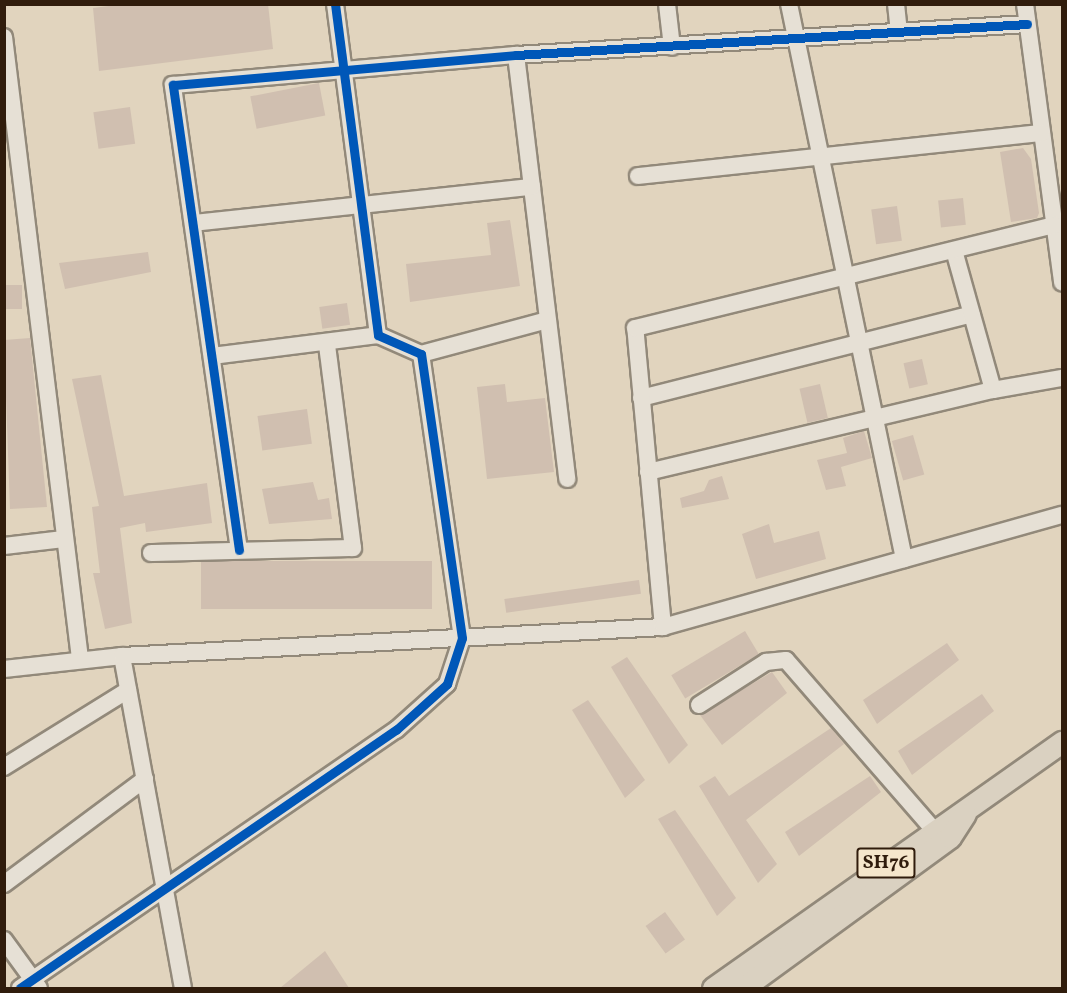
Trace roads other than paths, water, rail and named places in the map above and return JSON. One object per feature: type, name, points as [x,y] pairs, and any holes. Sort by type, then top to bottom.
[{"type":"main road","name":"SH76","points":[[713,988],[933,829],[965,814],[1062,742]]},
{"type":"main road","name":"SH76","points":[[743,988],[951,837],[965,814]]},
{"type":"street","points":[[335,4],[378,335]]},
{"type":"street","points":[[667,4],[672,47]]},
{"type":"street","points":[[789,4],[792,40],[904,559]]},
{"type":"street","points":[[896,4],[899,33]]},
{"type":"street","points":[[1025,4],[1042,133],[1055,172],[1055,225],[1062,282]]},
{"type":"street","points":[[239,550],[173,85],[343,68],[516,55],[1027,24]]},
{"type":"street","points":[[4,37],[12,163],[80,659]]},
{"type":"street","points":[[516,55],[567,479]]},
{"type":"street","points":[[638,176],[1042,133]]},
{"type":"street","points":[[193,223],[532,187]]},
{"type":"street","points":[[663,627],[635,328],[1055,225]]},
{"type":"street","points":[[954,250],[993,390]]},
{"type":"street","points":[[641,398],[857,346],[972,314]]},
{"type":"street","points":[[212,356],[327,344],[378,335],[421,354],[548,320]]},
{"type":"street","points":[[151,553],[353,548],[327,344]]},
{"type":"street","points":[[4,940],[30,985],[165,884],[396,730],[447,684],[462,638],[421,354]]},
{"type":"street","points":[[648,472],[993,390],[1062,378]]},
{"type":"street","points":[[4,669],[122,656],[663,627],[1062,515]]},
{"type":"street","points":[[4,546],[64,539]]},
{"type":"street","points":[[122,656],[183,988]]},
{"type":"street","points":[[699,705],[766,662],[786,660],[933,829]]},
{"type":"street","points":[[4,767],[128,690]]},
{"type":"street","points":[[4,884],[145,779]]}]
